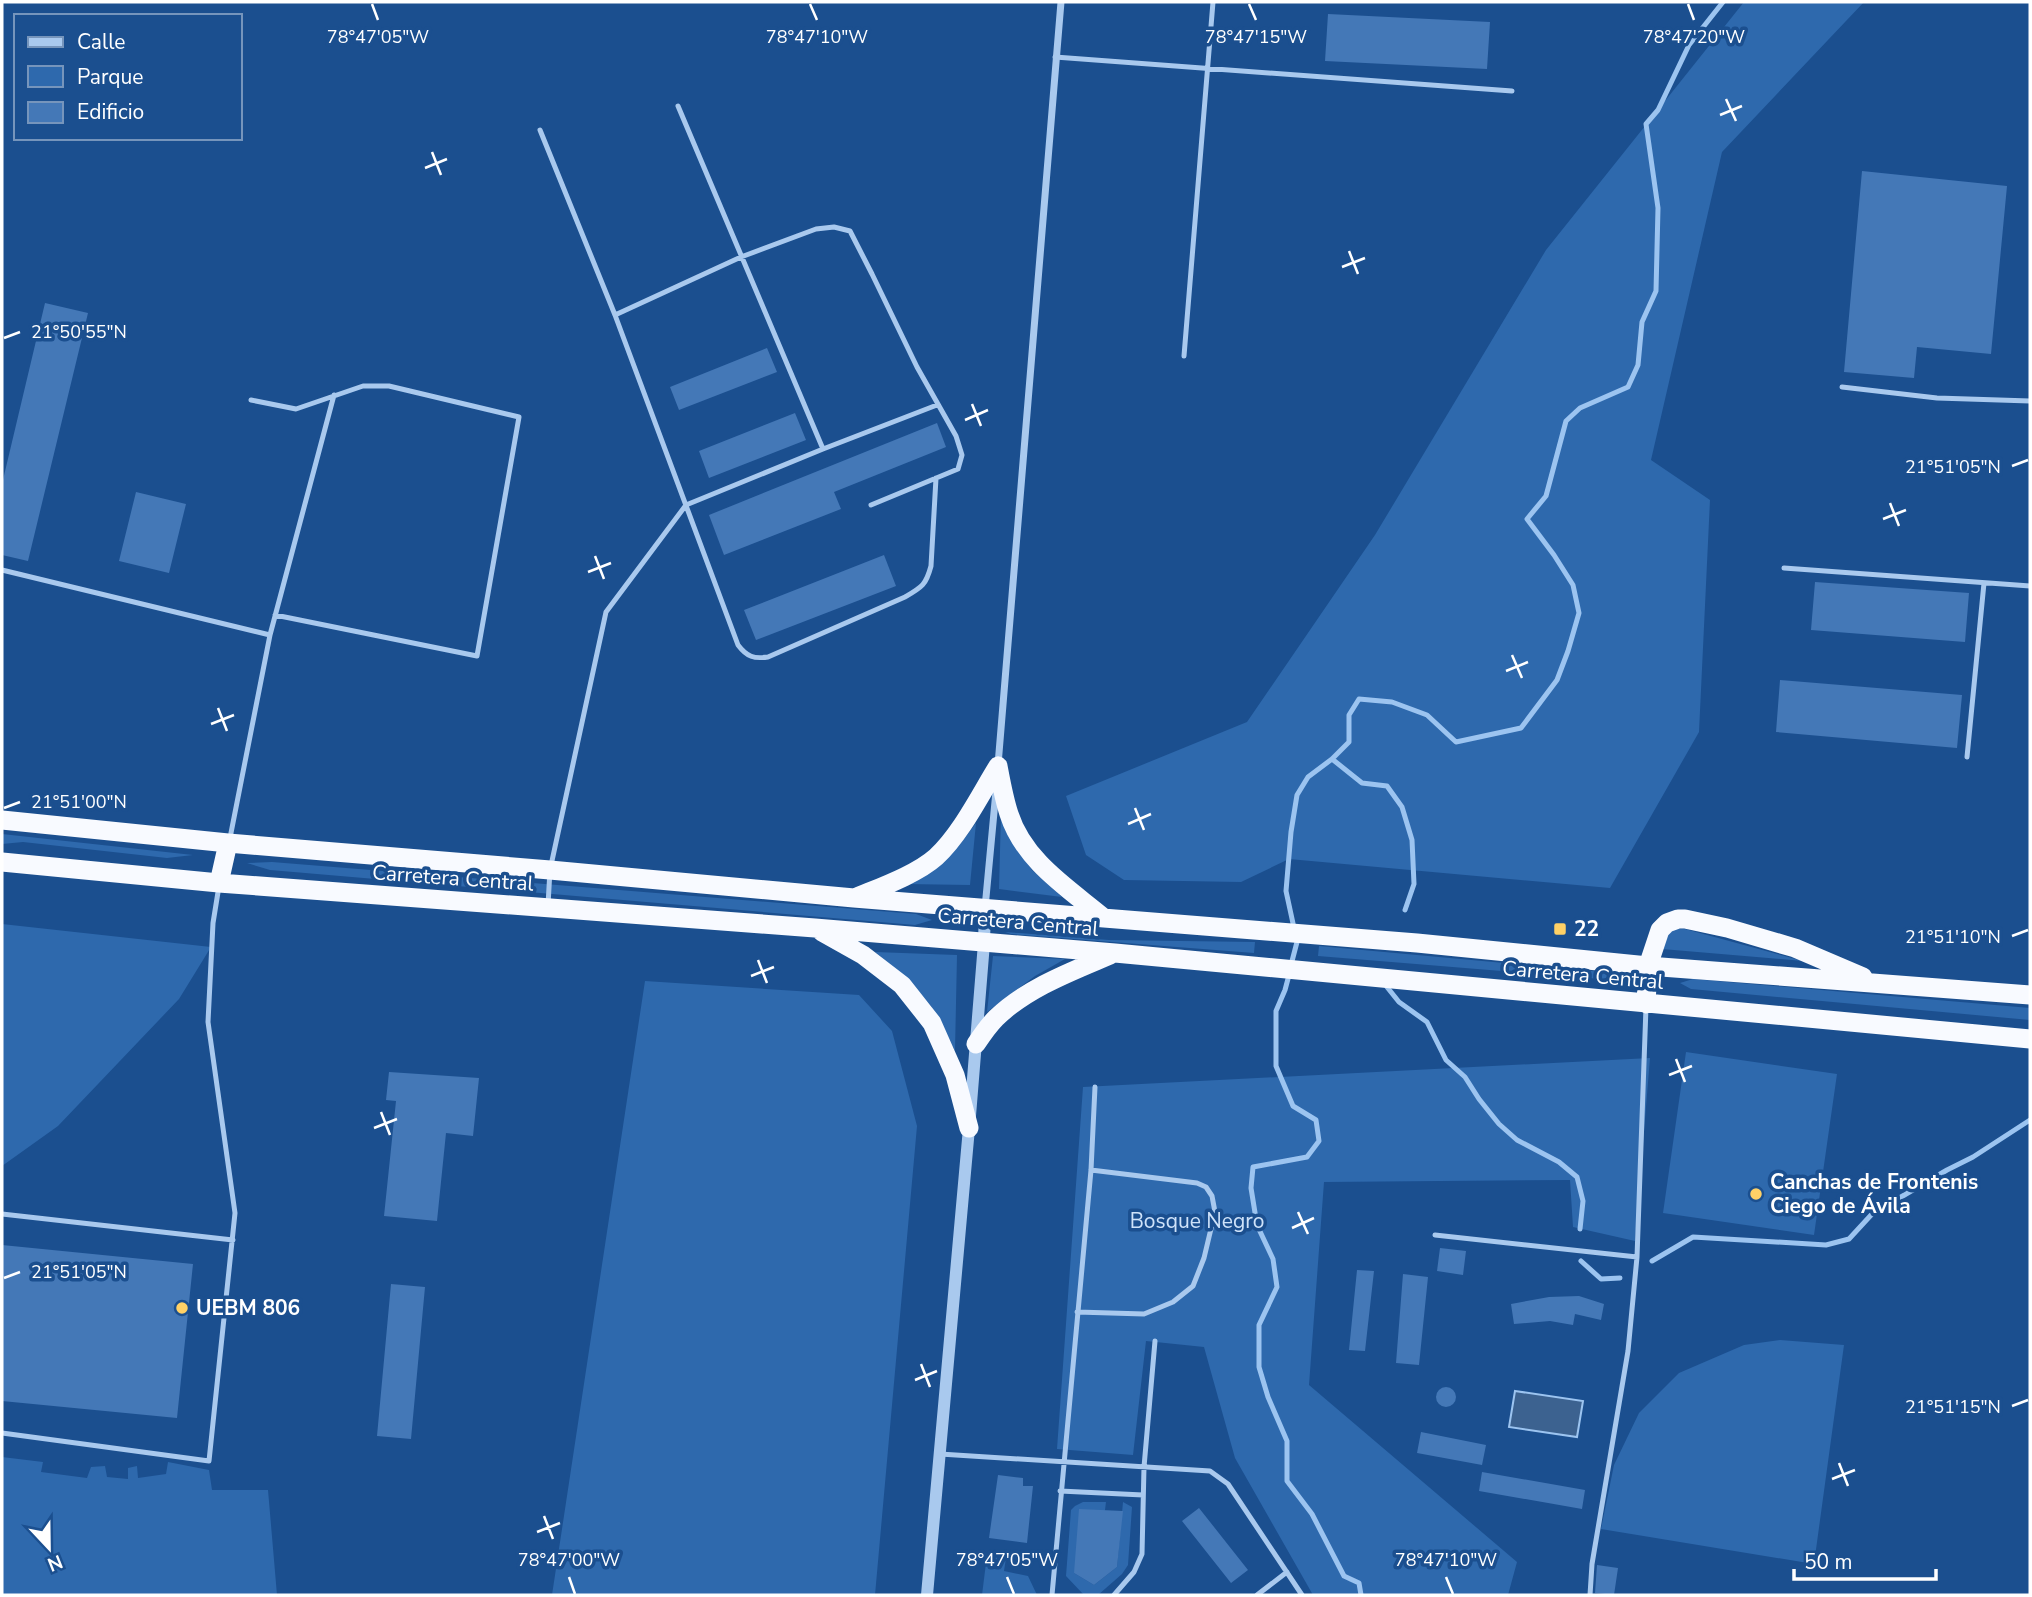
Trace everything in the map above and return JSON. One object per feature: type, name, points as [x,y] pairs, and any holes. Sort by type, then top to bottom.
[{"type":"highway","points":[[854,898],[902,878],[935,858],[959,828],[998,766]]},
{"type":"highway","points":[[998,766],[1009,816],[1025,847],[1049,873],[1104,918]]},
{"type":"highway","name":"Carretera Central","points":[[2,820],[229,843],[854,898],[2030,995]]},
{"type":"highway","points":[[219,883],[229,843]]},
{"type":"highway","name":"Carretera Central","points":[[2,862],[219,883],[1115,953],[2030,1039]]},
{"type":"highway","points":[[1646,1004],[1648,965],[1660,930],[1667,923],[1685,919],[1796,948],[1878,984]]},
{"type":"highway","points":[[815,928],[863,955],[902,985],[932,1023],[955,1075],[970,1128]]},
{"type":"highway","points":[[976,1044],[995,1018],[1026,994],[1115,953]]},
{"type":"street","points":[[927,1595],[970,1128],[985,908],[1060,2]]},
{"type":"lane","points":[[1184,356],[1213,2]]},
{"type":"lane","points":[[1055,57],[1511,91]]},
{"type":"lane","points":[[678,106],[823,449]]},
{"type":"lane","points":[[540,130],[615,315],[738,645],[745,654],[756,659],[768,657],[922,587],[931,566],[936,478]]},
{"type":"lane","points":[[615,315],[741,257],[816,229],[834,227],[850,231],[937,405],[956,436],[962,455],[958,468],[871,505]]},
{"type":"lane","points":[[251,400],[296,409],[363,386],[389,386],[519,417],[477,656],[275,615]]},
{"type":"lane","points":[[1842,387],[1937,398],[2030,401]]},
{"type":"lane","points":[[229,843],[270,635],[334,395]]},
{"type":"lane","points":[[548,908],[550,870],[606,612],[685,505],[937,405]]},
{"type":"lane","points":[[1784,568],[2030,586]]},
{"type":"lane","points":[[2,570],[270,635]]},
{"type":"lane","points":[[1967,757],[1984,583]]},
{"type":"lane","points":[[2,1433],[209,1461],[235,1213],[208,1022],[213,923],[219,883]]},
{"type":"lane","points":[[1590,1595],[1592,1564],[1628,1350],[1637,1257],[1646,1004]]},
{"type":"lane","points":[[1054,1594],[1060,1491],[1091,1170],[1095,1087]]},
{"type":"lane","points":[[1077,1312],[1144,1314],[1172,1302],[1193,1286],[1204,1258],[1215,1212],[1212,1196],[1206,1187],[1197,1183],[1091,1170]]},
{"type":"lane","points":[[2,1214],[233,1240]]},
{"type":"lane","points":[[1434,1235],[1637,1257]]},
{"type":"lane","points":[[1114,1595],[1134,1572],[1142,1554],[1144,1467],[1155,1341]]},
{"type":"lane","points":[[940,1454],[1210,1471],[1228,1484],[1302,1595]]},
{"type":"lane","points":[[1060,1491],[1143,1495]]},
{"type":"lane","points":[[1257,1595],[1287,1572]]},
{"type":"green space","points":[[1744,2],[1864,2],[1722,152],[1651,460],[1710,500],[1699,732],[1610,888],[1289,859],[1241,882],[1124,880],[1086,855],[1066,796],[1247,722],[1375,535],[1546,250]]},
{"type":"green space","points":[[1001,813],[1016,847],[1032,870],[1062,897],[999,889]]},
{"type":"green space","points":[[976,823],[970,885],[905,884],[945,859]]},
{"type":"green space","points":[[2,834],[193,855],[167,858],[23,842],[2,844]]},
{"type":"green space","points":[[272,862],[916,914],[932,920],[915,925],[270,870],[247,863]]},
{"type":"green space","points":[[2,924],[211,947],[179,999],[58,1126],[2,1166]]},
{"type":"green space","points":[[1676,929],[1685,929],[1803,961],[1662,949],[1669,933]]},
{"type":"green space","points":[[1005,932],[1109,940],[1255,942],[1254,953]]},
{"type":"green space","points":[[1319,946],[1602,972],[1613,977],[1601,979],[1318,956]]},
{"type":"green space","points":[[875,952],[957,955],[955,1051],[931,1006],[908,979]]},
{"type":"green space","points":[[993,956],[1065,959],[1035,976],[987,1012]]},
{"type":"green space","points":[[1693,979],[2030,1008],[2030,1020],[1691,989],[1680,983]]},
{"type":"green space","points":[[645,981],[859,995],[892,1031],[917,1126],[875,1595],[552,1595]]},
{"type":"green space","points":[[1686,1052],[1837,1074],[1814,1235],[1663,1213]]},
{"type":"green space","name":"Bosque Negro","points":[[1650,1058],[1635,1241],[1573,1227],[1570,1180],[1324,1182],[1309,1385],[1517,1562],[1508,1595],[1313,1595],[1235,1458],[1204,1347],[1146,1341],[1133,1455],[1057,1449],[1083,1087]]},
{"type":"green space","points":[[1780,1340],[1844,1345],[1814,1564],[1601,1529],[1614,1465],[1639,1413],[1679,1373],[1744,1345]]},
{"type":"green space","points":[[2,1457],[43,1462],[41,1472],[87,1478],[91,1467],[105,1466],[107,1477],[128,1479],[128,1468],[137,1466],[138,1478],[166,1474],[168,1462],[209,1470],[212,1490],[268,1490],[277,1595],[2,1595]]},
{"type":"green space","points":[[1083,1502],[1106,1502],[1105,1510],[1074,1573],[1094,1585],[1117,1567],[1123,1502],[1132,1507],[1128,1565],[1122,1574],[1098,1595],[1083,1594],[1066,1576],[1071,1510]]},
{"type":"green space","points":[[987,1555],[1006,1558],[1004,1571],[1028,1576],[1037,1595],[982,1595]]},
{"type":"shaded area","points":[[1515,1391],[1583,1401],[1577,1437],[1509,1427]]},
{"type":"building","points":[[1328,14],[1490,22],[1487,69],[1325,61]]},
{"type":"building","points":[[1862,171],[2007,186],[1991,354],[1917,347],[1914,378],[1844,372]]},
{"type":"building","points":[[45,303],[88,313],[28,561],[2,555],[2,484]]},
{"type":"building","points":[[767,348],[777,372],[679,410],[670,387]]},
{"type":"building","points":[[795,413],[806,440],[709,478],[699,451]]},
{"type":"building","points":[[937,423],[946,447],[834,492],[841,509],[724,555],[709,515]]},
{"type":"building","points":[[136,492],[186,504],[169,573],[119,561]]},
{"type":"building","points":[[884,555],[896,586],[756,640],[744,610]]},
{"type":"building","points":[[1815,582],[1969,593],[1965,642],[1811,630]]},
{"type":"building","points":[[1780,680],[1962,695],[1957,748],[1776,732]]},
{"type":"building","points":[[389,1072],[479,1078],[473,1136],[446,1133],[437,1221],[384,1216],[396,1101],[386,1100]]},
{"type":"building","points":[[2,1245],[193,1264],[177,1418],[2,1401]]},
{"type":"building","points":[[1440,1248],[1466,1251],[1463,1275],[1437,1271]]},
{"type":"building","points":[[1357,1270],[1374,1271],[1365,1351],[1349,1350]]},
{"type":"building","points":[[1403,1274],[1428,1277],[1419,1365],[1396,1363]]},
{"type":"building","points":[[391,1284],[425,1287],[411,1439],[377,1436]]},
{"type":"building","points":[[1579,1296],[1604,1304],[1601,1320],[1575,1314],[1573,1325],[1550,1321],[1514,1324],[1511,1304],[1549,1297]]},
{"type":"building","points":[[1446,1387],[1453,1390],[1456,1397],[1453,1404],[1446,1407],[1439,1404],[1436,1397],[1439,1390]]},
{"type":"building","points":[[1421,1432],[1486,1445],[1482,1465],[1417,1453]]},
{"type":"building","points":[[1482,1472],[1585,1490],[1582,1509],[1479,1491]]},
{"type":"building","points":[[998,1475],[1023,1478],[1023,1486],[1033,1486],[1027,1543],[989,1538]]},
{"type":"building","points":[[1199,1508],[1248,1570],[1231,1583],[1182,1521]]},
{"type":"building","points":[[1079,1509],[1123,1511],[1117,1567],[1094,1585],[1074,1573]]},
{"type":"building","points":[[1597,1565],[1618,1568],[1614,1595],[1595,1593]]},
{"type":"waterway","points":[[1294,928],[1286,891],[1297,795],[1308,777],[1349,742],[1349,715],[1359,699],[1392,702],[1427,715],[1456,742],[1521,728],[1557,680],[1579,613],[1573,585],[1527,519],[1546,496],[1566,421],[1580,408],[1628,387],[1638,365],[1642,322],[1656,291],[1658,208],[1646,124],[1658,110],[1689,45],[1723,2]]},
{"type":"waterway","points":[[1332,759],[1362,783],[1387,786],[1402,807],[1412,840],[1414,884],[1405,910]]},
{"type":"waterway","points":[[1291,965],[1296,937]]},
{"type":"waterway","points":[[1289,975],[1276,1011],[1276,1066],[1293,1106],[1316,1120],[1319,1141],[1307,1157],[1253,1167],[1251,1188],[1257,1225],[1273,1259],[1277,1287],[1259,1325],[1259,1367],[1268,1397],[1287,1441],[1287,1481],[1312,1514],[1344,1576],[1359,1583],[1361,1595]]},
{"type":"waterway","points":[[1387,987],[1399,1002],[1427,1022],[1446,1060],[1465,1077],[1499,1124],[1517,1140],[1559,1162],[1577,1177],[1583,1201],[1580,1229]]},
{"type":"waterway","points":[[1652,1261],[1693,1237],[1826,1245],[1849,1239],[1872,1214],[1973,1157],[2030,1120]]},
{"type":"waterway","points":[[1581,1261],[1601,1279],[1620,1278]]},
{"type":"place","name":"22","points":[[1560,929]]},
{"type":"place","name":"Canchas de Frontenis Ciego de Ávila","points":[[1756,1194]]},
{"type":"place","name":"UEBM 806","points":[[182,1308]]}]
